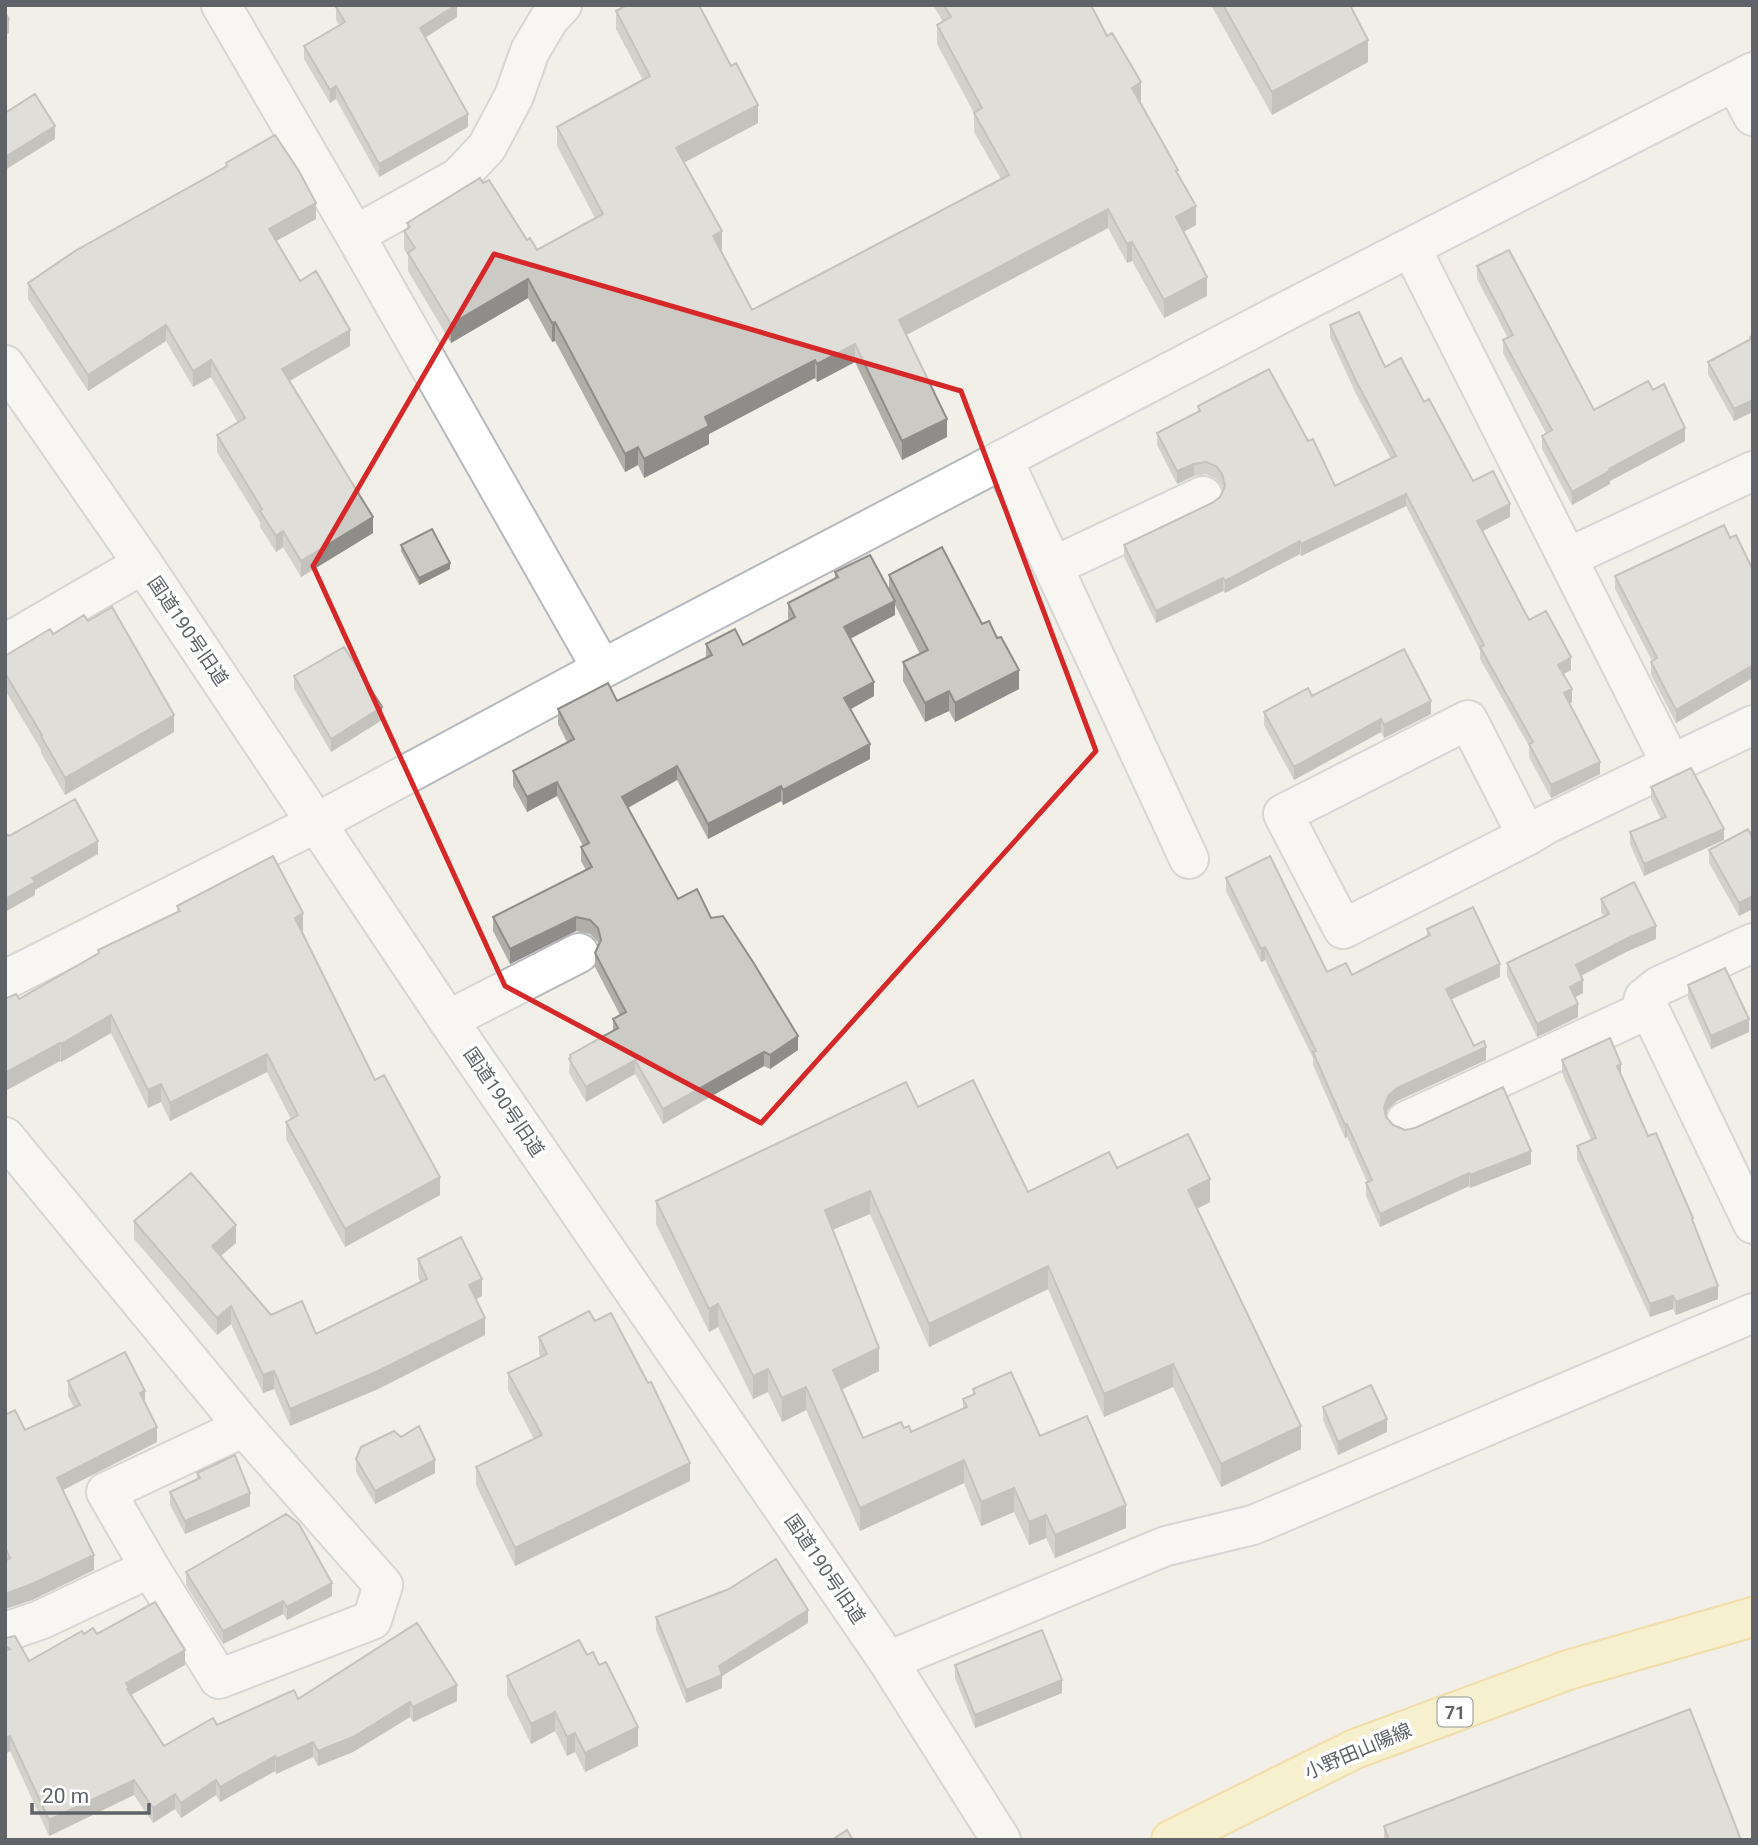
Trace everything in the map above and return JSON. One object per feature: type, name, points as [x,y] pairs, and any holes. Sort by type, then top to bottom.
[{"type":"main road","name":"小野田山陽線","points":[[1171,1840],[1355,1749],[1568,1670],[1753,1617]]},
{"type":"street","points":[[222,5],[602,669]]},
{"type":"street","points":[[355,235],[459,177],[487,148],[514,96],[530,51],[549,19],[562,5]]},
{"type":"street","points":[[5,979],[316,823],[602,669],[1003,459],[1744,77],[1753,116]]},
{"type":"street","points":[[1411,248],[1671,764]]},
{"type":"street","name":"国道190号旧道","points":[[5,365],[143,564],[448,1020],[888,1661],[1001,1840]]},
{"type":"street","points":[[1003,459],[1189,859]]},
{"type":"street","points":[[1567,558],[1753,471]]},
{"type":"street","points":[[1054,566],[1203,496]]},
{"type":"street","points":[[5,644],[143,564]]},
{"type":"street","points":[[1527,835],[1468,720],[1283,814],[1343,929],[1527,835],[1753,725]]},
{"type":"street","points":[[1406,1121],[1640,1013],[1644,998],[1659,986],[1753,943]]},
{"type":"street","points":[[448,1020],[579,953]]},
{"type":"street","points":[[1644,998],[1753,1224]]},
{"type":"street","points":[[5,1137],[244,1427],[383,1585],[372,1620],[219,1679],[150,1569],[106,1492],[244,1427]]},
{"type":"street","points":[[888,1661],[1166,1546],[1253,1525],[1753,1313]]},
{"type":"street","points":[[5,1632],[40,1620],[150,1569]]},
{"type":"highlighted area","points":[[494,254],[961,391],[1096,751],[761,1123],[505,986],[313,566]]},
{"type":"building","points":[[456,5],[420,28],[468,114],[379,164],[336,86],[330,90],[304,46],[345,22],[336,7]]},
{"type":"building","points":[[627,5],[699,5],[731,66],[736,63],[758,105],[676,148],[722,231],[713,236],[752,310],[1009,175],[974,113],[982,108],[937,25],[951,17],[944,5],[1091,5],[1107,36],[1112,33],[1141,82],[1132,88],[1196,206],[1176,217],[1207,277],[1164,300],[1132,242],[1127,244],[1108,209],[899,320],[947,419],[902,441],[855,344],[817,364],[815,360],[705,417],[709,426],[644,459],[638,447],[625,454],[555,322],[552,323],[528,279],[451,324],[408,253],[415,248],[404,231],[410,227],[407,223],[480,178],[483,183],[489,180],[527,240],[530,238],[537,250],[603,214],[557,127],[650,76],[616,11]]},
{"type":"building","points":[[1223,5],[1350,5],[1368,40],[1272,92]]},
{"type":"building","points":[[35,94],[55,126],[5,157],[5,113]]},
{"type":"building","points":[[275,135],[316,203],[269,229],[300,281],[316,271],[350,330],[282,369],[373,517],[301,561],[283,531],[276,536],[217,435],[245,418],[211,360],[193,371],[166,325],[88,375],[28,283],[75,251],[227,166],[226,163]]},
{"type":"building","points":[[1509,250],[1594,410],[1648,381],[1653,390],[1664,384],[1685,428],[1572,492],[1542,436],[1552,430],[1503,340],[1513,335],[1477,266]]},
{"type":"building","points":[[1359,312],[1385,367],[1401,358],[1424,402],[1429,399],[1473,481],[1493,471],[1510,504],[1477,521],[1529,620],[1546,611],[1571,657],[1558,665],[1572,689],[1564,693],[1600,762],[1551,785],[1529,744],[1533,742],[1480,647],[1484,645],[1406,494],[1301,544],[1300,541],[1225,581],[1223,578],[1156,611],[1124,545],[1212,503],[1220,497],[1225,486],[1222,474],[1216,466],[1206,462],[1177,471],[1157,433],[1200,411],[1198,406],[1269,369],[1308,441],[1313,439],[1335,486],[1396,456],[1330,325]]},
{"type":"building","points":[[1753,335],[1753,400],[1734,409],[1708,362],[1751,339]]},
{"type":"building","points":[[1724,525],[1730,538],[1736,535],[1753,570],[1753,665],[1676,710],[1651,662],[1657,658],[1615,576]]},
{"type":"building","points":[[432,529],[450,563],[419,578],[401,545]]},
{"type":"building","points":[[942,547],[982,624],[989,621],[1019,670],[955,703],[949,691],[925,703],[903,662],[928,650],[889,575]]},
{"type":"building","points":[[870,555],[895,601],[844,627],[874,682],[844,698],[870,744],[783,790],[781,786],[708,824],[677,766],[622,797],[678,899],[697,889],[711,918],[723,916],[798,1036],[770,1055],[764,1052],[663,1109],[635,1060],[586,1087],[569,1059],[570,1055],[618,1028],[613,1019],[626,1012],[595,953],[601,940],[598,928],[590,920],[576,917],[510,949],[493,917],[592,867],[581,847],[589,843],[557,782],[527,797],[513,771],[574,739],[558,709],[608,683],[617,701],[712,655],[706,644],[735,629],[743,645],[795,617],[788,603],[838,577],[835,572]]},
{"type":"building","points":[[112,607],[174,715],[65,778],[5,673],[5,656],[50,629],[53,634],[84,615],[88,621]]},
{"type":"building","points":[[344,647],[382,707],[331,739],[294,676]]},
{"type":"building","points":[[1404,649],[1431,701],[1384,725],[1381,719],[1294,767],[1264,712],[1308,688],[1312,696]]},
{"type":"building","points":[[1691,768],[1724,829],[1644,864],[1630,832],[1666,817],[1651,787]]},
{"type":"building","points":[[75,799],[98,841],[32,878],[35,882],[5,899],[5,836]]},
{"type":"building","points":[[1748,829],[1753,839],[1753,896],[1739,903],[1709,850]]},
{"type":"building","points":[[273,856],[303,913],[295,918],[375,1080],[384,1075],[440,1177],[345,1229],[286,1122],[298,1115],[267,1054],[170,1103],[161,1084],[148,1090],[111,1015],[5,1073],[5,999],[16,994],[19,999],[99,953],[98,950],[180,911],[177,906]]},
{"type":"building","points":[[1270,856],[1327,972],[1346,963],[1352,975],[1430,935],[1427,929],[1473,907],[1500,964],[1446,989],[1474,1046],[1484,1041],[1486,1047],[1397,1088],[1388,1096],[1384,1107],[1386,1117],[1393,1125],[1405,1130],[1415,1128],[1503,1087],[1531,1151],[1470,1175],[1469,1173],[1380,1214],[1366,1183],[1372,1180],[1313,1052],[1316,1051],[1265,947],[1261,949],[1226,878]]},
{"type":"building","points":[[1634,882],[1656,926],[1576,965],[1583,980],[1570,987],[1578,1004],[1537,1024],[1507,963],[1609,914],[1601,899]]},
{"type":"building","points":[[1725,968],[1749,1019],[1711,1036],[1688,985]]},
{"type":"building","points":[[1610,1038],[1621,1064],[1617,1066],[1648,1136],[1656,1133],[1693,1218],[1718,1286],[1676,1302],[1673,1296],[1650,1304],[1577,1146],[1596,1138],[1562,1060]]},
{"type":"building","points":[[973,1080],[1028,1192],[1109,1152],[1117,1168],[1188,1134],[1210,1179],[1188,1190],[1301,1426],[1221,1464],[1173,1364],[1104,1394],[1048,1266],[929,1324],[870,1191],[825,1210],[879,1348],[833,1370],[863,1438],[901,1422],[904,1428],[909,1426],[911,1432],[967,1407],[963,1399],[975,1394],[973,1389],[1011,1372],[1040,1436],[1087,1416],[1126,1505],[1055,1535],[1046,1515],[1029,1522],[1014,1488],[981,1502],[964,1460],[860,1508],[806,1387],[782,1398],[768,1369],[753,1376],[718,1304],[709,1309],[656,1201],[906,1082],[918,1107]]},
{"type":"building","points":[[191,1173],[236,1225],[212,1246],[271,1315],[302,1301],[316,1334],[427,1279],[418,1259],[461,1237],[482,1279],[469,1285],[485,1318],[378,1371],[290,1409],[274,1371],[263,1375],[231,1306],[217,1318],[134,1221]]},
{"type":"building","points":[[589,1311],[595,1321],[611,1313],[648,1383],[651,1382],[690,1463],[515,1548],[476,1467],[542,1435],[508,1373],[547,1354],[539,1337]]},
{"type":"building","points":[[125,1352],[145,1391],[140,1393],[157,1427],[57,1478],[94,1555],[5,1594],[5,1561],[10,1558],[5,1547],[5,1411],[7,1414],[15,1410],[25,1430],[80,1405],[68,1381]]},
{"type":"building","points":[[1371,1385],[1387,1419],[1338,1442],[1323,1407]]},
{"type":"building","points":[[419,1426],[435,1460],[375,1491],[356,1459],[361,1447],[394,1431],[401,1437]]},
{"type":"building","points":[[235,1455],[250,1493],[185,1521],[170,1492],[200,1478],[197,1473]]},
{"type":"building","points":[[286,1514],[299,1524],[332,1583],[287,1607],[283,1601],[223,1631],[186,1572]]},
{"type":"building","points":[[776,1559],[808,1610],[719,1666],[722,1675],[686,1690],[656,1617],[729,1589]]},
{"type":"building","points":[[155,1602],[185,1650],[126,1683],[129,1688],[127,1689],[164,1746],[213,1718],[217,1725],[294,1690],[298,1699],[417,1623],[457,1685],[413,1707],[410,1702],[353,1737],[318,1751],[313,1742],[276,1759],[275,1756],[220,1787],[216,1780],[181,1803],[175,1794],[153,1808],[134,1780],[49,1820],[10,1736],[5,1738],[5,1651],[10,1649],[5,1646],[5,1638],[15,1636],[29,1661],[82,1631],[84,1634],[93,1628],[97,1634]]},
{"type":"building","points":[[1042,1630],[1062,1680],[975,1715],[955,1665]]},
{"type":"building","points":[[579,1640],[587,1655],[593,1652],[599,1665],[606,1662],[638,1727],[585,1753],[575,1733],[567,1737],[555,1712],[531,1724],[507,1676]]},
{"type":"building","points":[[1690,1709],[1741,1840],[1389,1840],[1384,1826]]},
{"type":"building","points":[[847,1830],[853,1840],[832,1840]]}]
